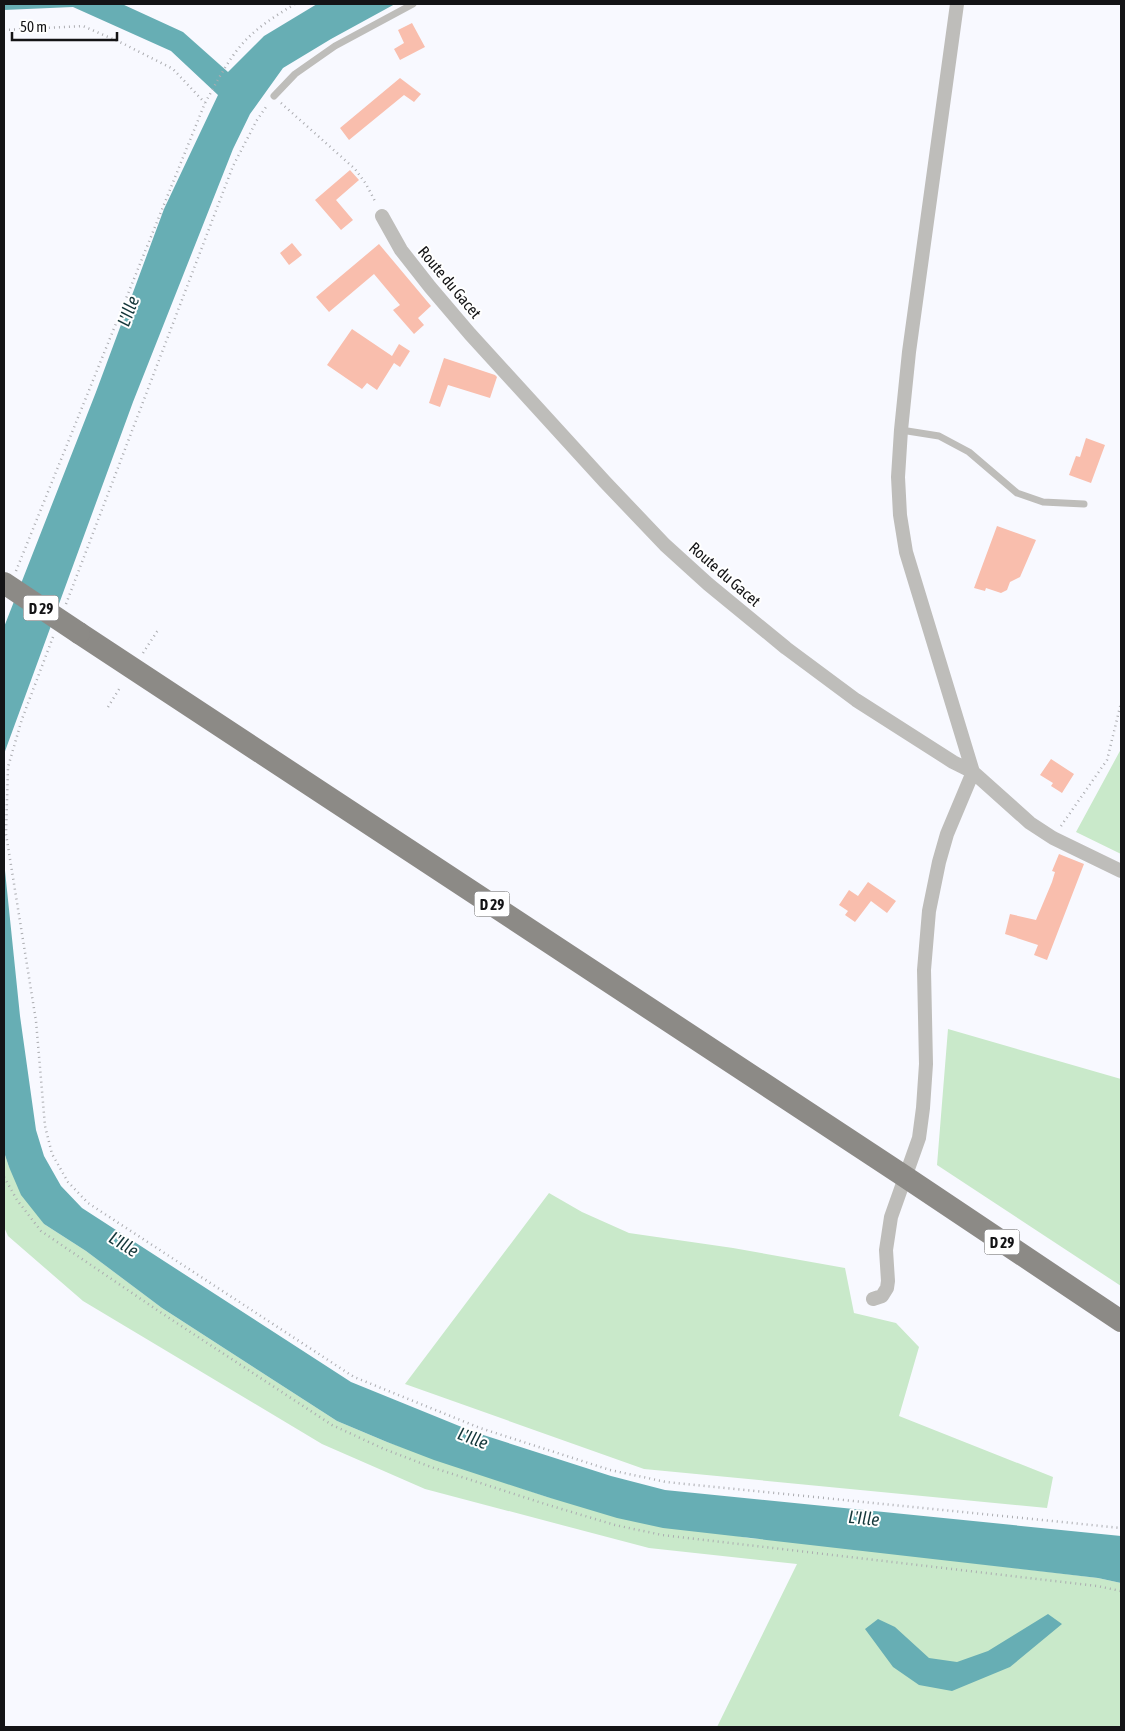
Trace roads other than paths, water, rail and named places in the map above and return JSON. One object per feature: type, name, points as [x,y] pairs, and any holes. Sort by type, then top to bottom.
[{"type":"main road","name":"D 29","points":[[9,578],[79,633],[1121,1321]]},
{"type":"street","points":[[874,1299],[882,1296],[887,1288],[886,1250],[891,1217],[918,1138],[923,1108],[926,1064],[924,970],[929,911],[947,834],[974,772],[906,552],[900,516],[898,486],[901,430],[909,352],[957,4]]},
{"type":"street","name":"Route du Gacet","points":[[382,216],[401,250],[464,327],[665,546],[708,584],[794,654],[856,700],[953,762],[974,772],[1030,823],[1053,838],[1121,871]]},
{"type":"lane","points":[[274,96],[295,74],[335,46],[413,4]]},
{"type":"lane","points":[[901,430],[939,436],[969,452],[1016,493],[1043,502],[1084,504]]},
{"type":"water","name":"L'Ille","points":[[4,4],[122,4],[183,32],[228,72],[264,36],[317,4],[395,4],[283,68],[250,114],[233,149],[133,402],[4,754],[4,627],[96,392],[164,209],[218,95],[171,51],[73,7],[4,10]]},
{"type":"water","name":"L'Ille","points":[[4,861],[20,1016],[36,1130],[44,1156],[61,1186],[82,1208],[351,1382],[474,1432],[611,1476],[665,1490],[1121,1536],[1121,1583],[1098,1578],[663,1528],[617,1518],[434,1460],[337,1421],[162,1308],[86,1251],[44,1224],[21,1195],[9,1167],[4,1152]]},
{"type":"water","points":[[1048,1614],[1062,1624],[1010,1667],[952,1691],[919,1685],[893,1667],[865,1629],[878,1619],[895,1627],[929,1658],[957,1662],[988,1651]]}]
